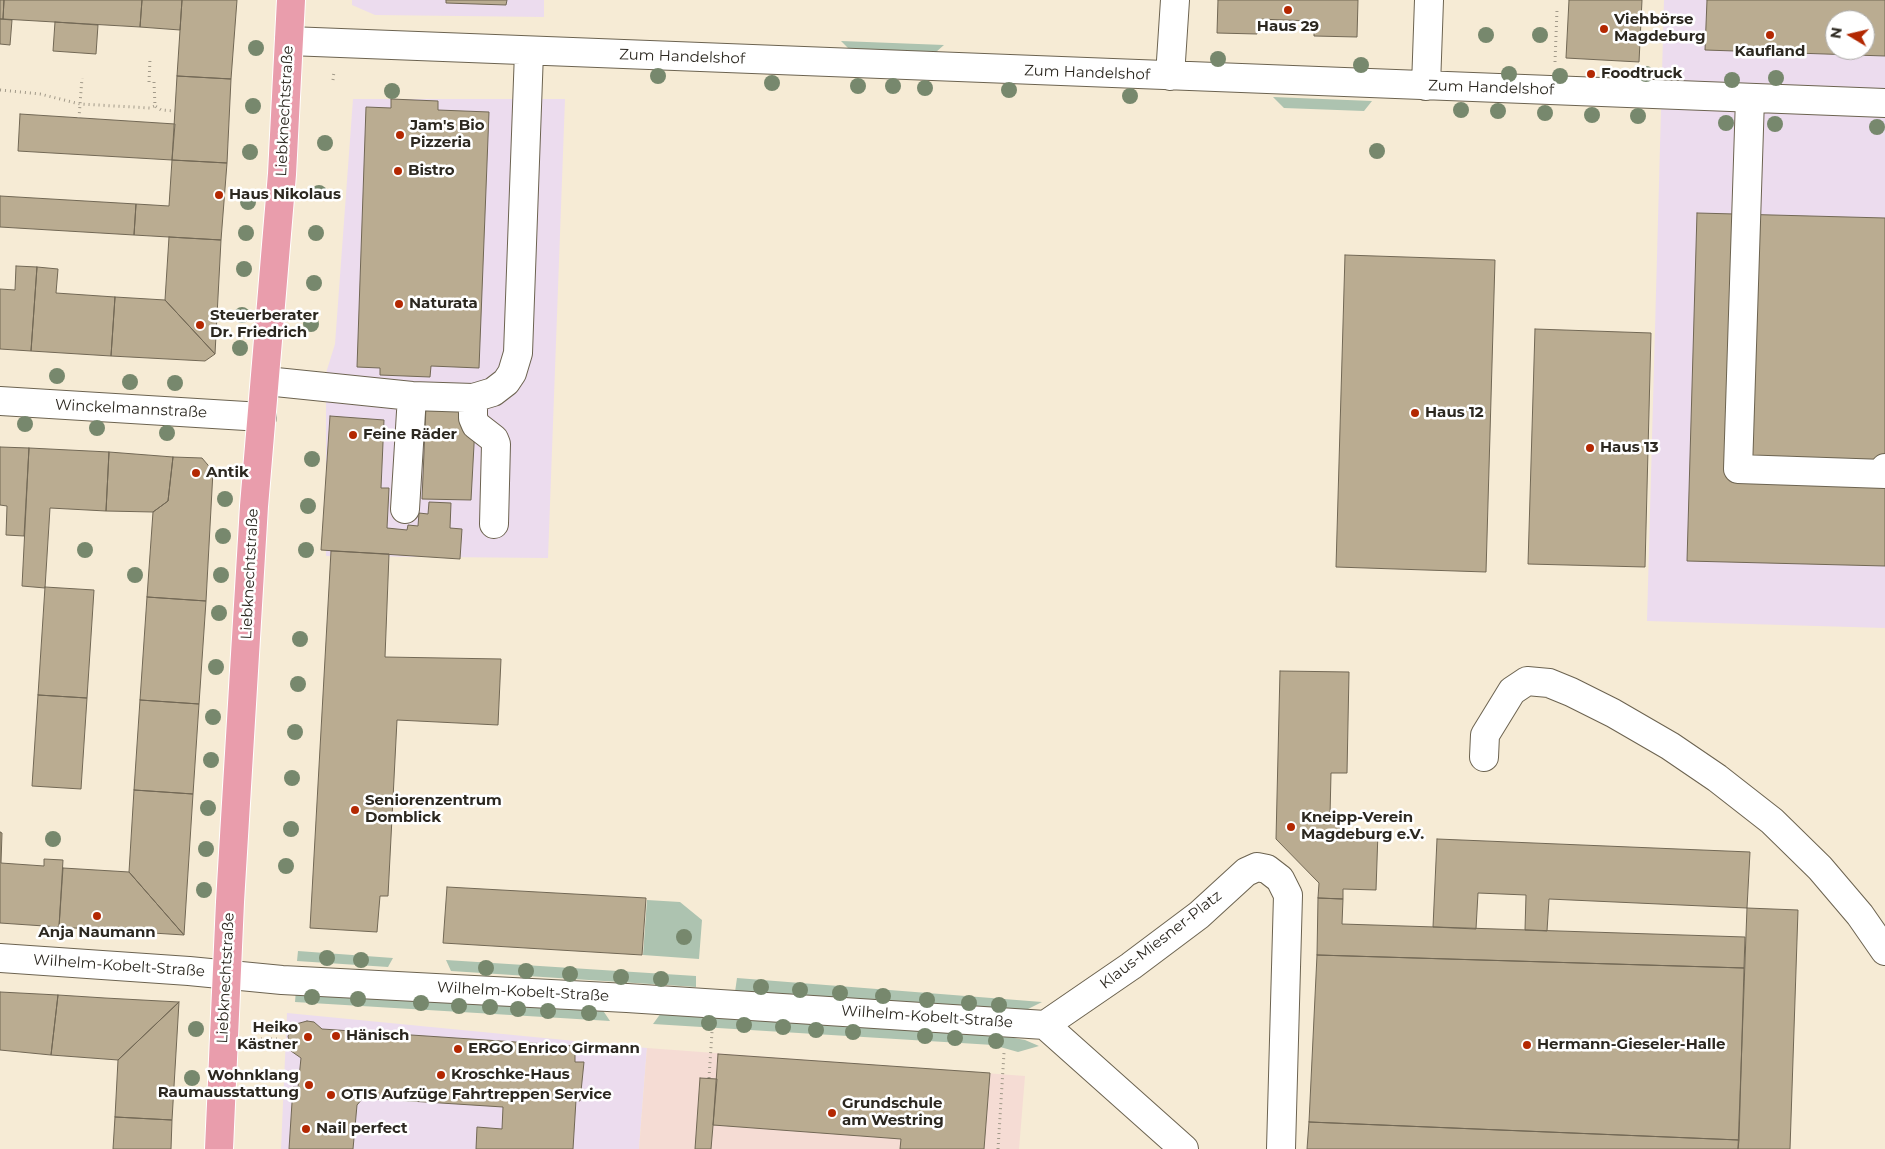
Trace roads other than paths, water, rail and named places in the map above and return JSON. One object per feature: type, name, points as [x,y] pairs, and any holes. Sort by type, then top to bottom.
[{"type":"main road","name":"Liebknechtstraße","points":[[219,1149],[226,974],[254,506],[266,381],[286,111],[292,0]]},
{"type":"street","points":[[1170,76],[1175,0]]},
{"type":"street","points":[[1426,86],[1429,0]]},
{"type":"street","name":"Zum Handelshof","points":[[289,41],[529,52],[1885,103]]},
{"type":"street","points":[[266,381],[412,396],[473,398],[485,396],[502,386],[512,373],[518,358],[529,52]]},
{"type":"street","points":[[1750,98],[1738,469],[1885,474],[1885,468]]},
{"type":"street","points":[[405,509],[412,396]]},
{"type":"street","points":[[473,398],[473,418],[476,425],[494,439],[496,444],[494,524]]},
{"type":"street","name":"Winckelmannstraße","points":[[0,401],[262,417]]},
{"type":"street","points":[[1484,757],[1484,735],[1512,691],[1527,680],[1549,683],[1579,696],[1670,746],[1717,778],[1772,821],[1820,868],[1860,915],[1885,951]]},
{"type":"street","name":"Klaus-Miesner-Platz","points":[[1045,1025],[1131,966],[1184,926],[1246,872],[1257,867],[1268,869],[1280,879],[1288,895],[1281,1149]]},
{"type":"street","name":"Wilhelm-Kobelt-Straße","points":[[0,958],[226,974],[282,980],[627,998],[1045,1025]]},
{"type":"street","points":[[1045,1025],[1184,1149]]},
{"type":"place","name":"Haus 29","points":[[1288,10]]},
{"type":"place","name":"Viehbörse Magdeburg","points":[[1604,29]]},
{"type":"place","name":"Kaufland","points":[[1770,35]]},
{"type":"place","name":"Foodtruck","points":[[1591,74]]},
{"type":"place","name":"Jam's Bio Pizzeria","points":[[400,135]]},
{"type":"place","name":"Bistro","points":[[398,171]]},
{"type":"place","name":"Haus Nikolaus","points":[[219,195]]},
{"type":"place","name":"Naturata","points":[[399,304]]},
{"type":"place","name":"Steuerberater Dr. Friedrich","points":[[200,325]]},
{"type":"place","name":"Haus 12","points":[[1415,413]]},
{"type":"place","name":"Feine Räder","points":[[353,435]]},
{"type":"place","name":"Haus 13","points":[[1590,448]]},
{"type":"place","name":"Antik","points":[[196,473]]},
{"type":"place","name":"Seniorenzentrum Domblick","points":[[355,810]]},
{"type":"place","name":"Kneipp-Verein Magdeburg e.V.","points":[[1291,827]]},
{"type":"place","name":"Anja Naumann","points":[[97,916]]},
{"type":"place","name":"Hänisch","points":[[336,1036]]},
{"type":"place","name":"Heiko Kästner","points":[[308,1037]]},
{"type":"place","name":"Hermann-Gieseler-Halle","points":[[1527,1045]]},
{"type":"place","name":"ERGO Enrico Girmann","points":[[458,1049]]},
{"type":"place","name":"Kroschke-Haus","points":[[441,1075]]},
{"type":"place","name":"Wohnklang Raumausstattung","points":[[309,1085]]},
{"type":"place","name":"OTIS Aufzüge Fahrtreppen Service","points":[[331,1095]]},
{"type":"place","name":"Grundschule am Westring","points":[[832,1113]]},
{"type":"place","name":"Nail perfect","points":[[306,1129]]}]
